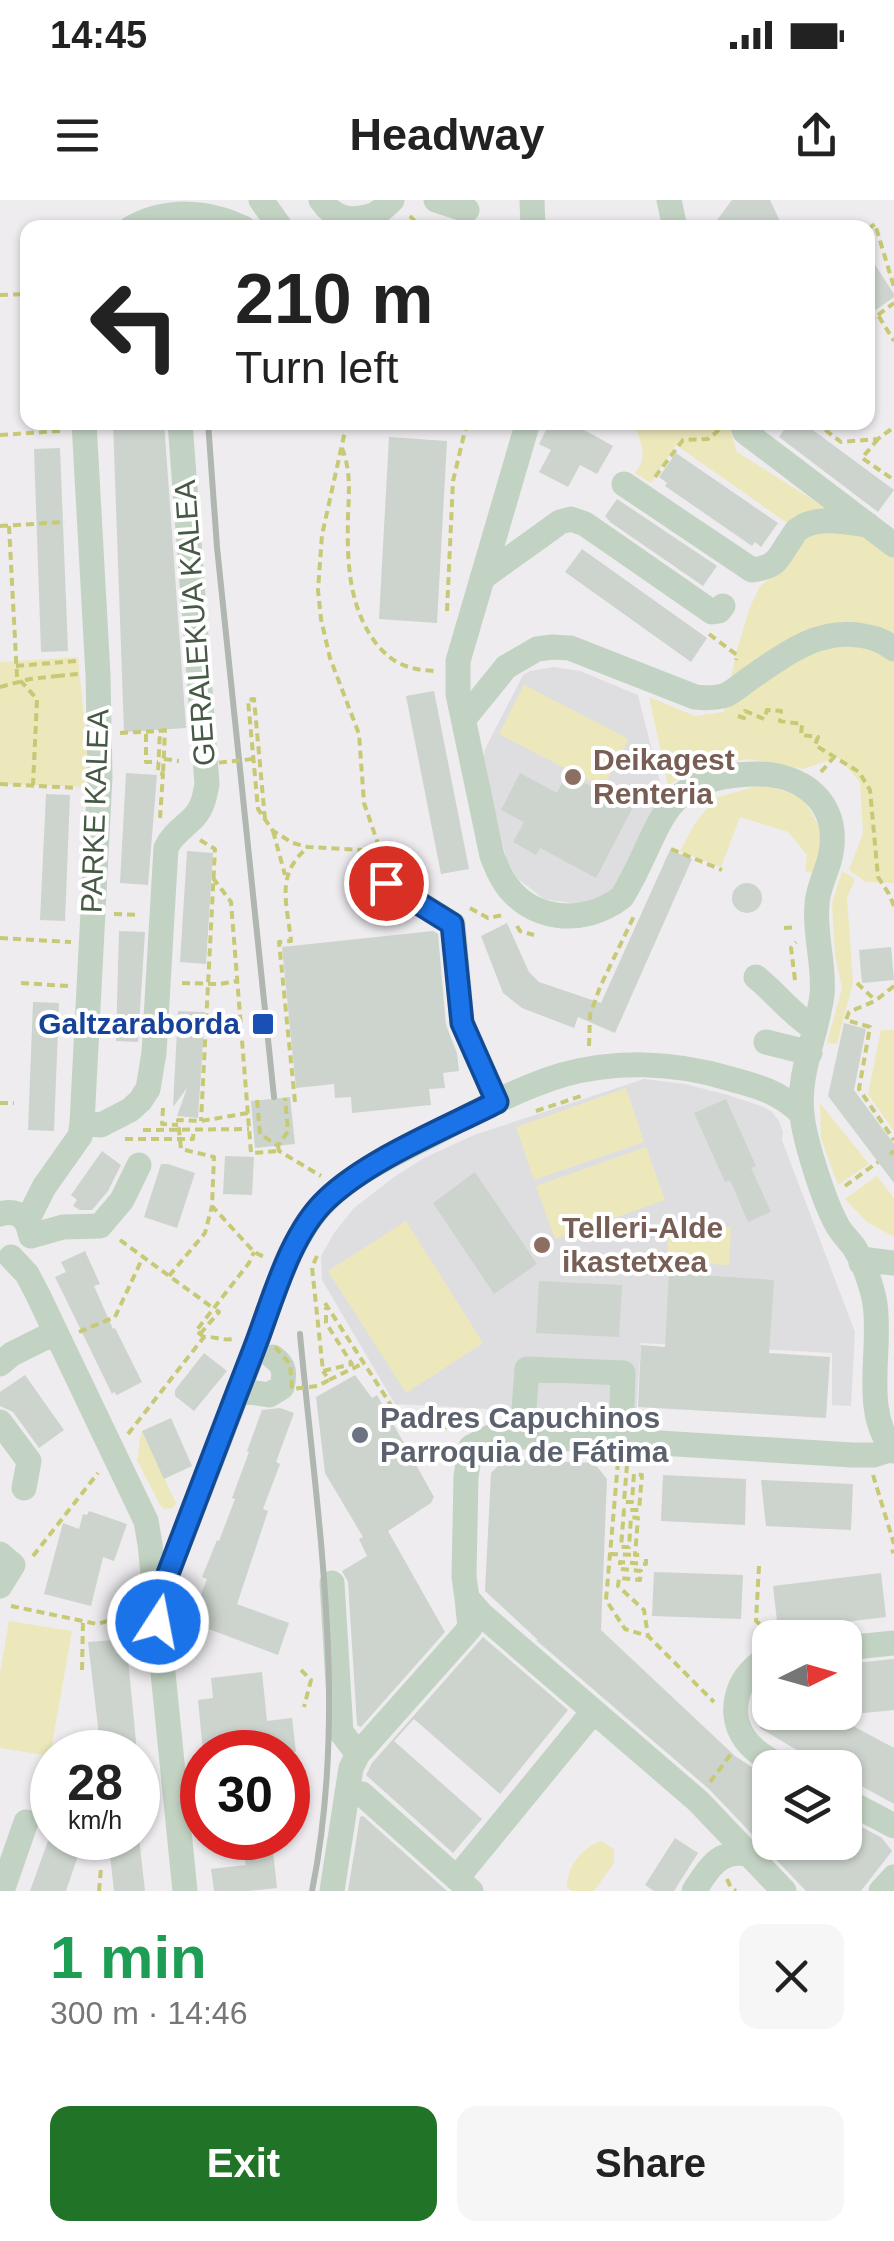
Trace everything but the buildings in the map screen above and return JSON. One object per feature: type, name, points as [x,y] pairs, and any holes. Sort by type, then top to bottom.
[{"type":"street","points":[[332,211],[348,219],[374,215],[392,200]]},
{"type":"street","points":[[436,200],[468,210]]},
{"type":"street","points":[[150,220],[186,214],[225,220]]},
{"type":"street","name":"PARKE KALEA","points":[[14,1234],[80,1136],[82,1123],[100,777],[98,675],[77,430]]},
{"type":"street","name":"GERALEKUA KALEA","points":[[82,1123],[101,1125],[130,1110],[148,1089],[154,1053],[166,848],[201,807],[208,784],[181,430]]},
{"type":"street","points":[[332,1891],[351,1768],[358,1754],[470,1628],[464,1560],[466,1476],[471,1446],[490,1437],[522,1437],[622,1455],[852,1456],[893,1450],[877,1414],[876,1305],[856,1250],[838,1228],[801,1113],[822,991],[816,905],[832,849],[827,813],[817,796],[795,780],[758,774],[706,781],[691,787],[667,807],[622,897],[610,906],[581,916],[548,914],[528,906],[502,880],[492,856],[458,694],[458,661],[526,430]]},
{"type":"street","points":[[744,430],[894,545]]},
{"type":"street","points":[[624,484],[752,570],[770,568],[796,531],[815,522],[834,520],[868,526]]},
{"type":"street","points":[[482,578],[560,522],[571,519],[718,609]]},
{"type":"street","points":[[464,720],[506,668],[537,648],[570,648],[695,698],[727,694],[791,650],[817,638],[868,636],[894,649]]},
{"type":"street","points":[[386,883],[452,924],[462,1023],[497,1102]]},
{"type":"street","points":[[756,977],[799,1019],[812,1041]]},
{"type":"street","points":[[766,1042],[812,1041]]},
{"type":"street","points":[[150,1608],[188,1522],[296,1244],[322,1203],[345,1184],[497,1102],[562,1075],[604,1067],[678,1067],[713,1074],[775,1092],[801,1113]]},
{"type":"street","points":[[775,1092],[803,1084]]},
{"type":"street","points":[[139,1166],[122,1200],[100,1226],[63,1226],[14,1234],[64,1334],[146,1521],[150,1608],[185,1891]]},
{"type":"street","points":[[861,1263],[894,1263]]},
{"type":"street","points":[[0,1364],[12,1354],[64,1334]]},
{"type":"street","points":[[238,1390],[269,1395],[282,1387],[284,1374],[274,1352]]},
{"type":"street","points":[[522,1437],[527,1369],[623,1374],[622,1455]]},
{"type":"street","points":[[0,1422],[29,1461],[24,1488]]},
{"type":"street","points":[[146,1521],[164,1528],[188,1522]]},
{"type":"street","points":[[0,1554],[13,1565],[0,1586]]},
{"type":"street","points":[[332,1583],[341,1732],[358,1754]]},
{"type":"street","points":[[468,1598],[482,1615],[593,1712],[705,1802],[784,1891]]},
{"type":"street","points":[[862,1646],[894,1642]]},
{"type":"street","points":[[752,1670],[739,1688],[735,1707],[741,1745],[752,1750]]},
{"type":"street","points":[[348,1792],[362,1794],[464,1885],[593,1712]]},
{"type":"street","points":[[642,1781],[652,1783],[691,1815],[705,1802]]},
{"type":"street","points":[[862,1809],[894,1826]]},
{"type":"street","points":[[2,1891],[26,1822]]},
{"type":"street","points":[[694,1891],[711,1865],[725,1855],[748,1854]]},
{"type":"street","points":[[881,1891],[894,1877]]},
{"type":"path","points":[[875,224],[894,287]]},
{"type":"path","points":[[875,317],[894,303]]},
{"type":"path","points":[[878,315],[893,337]]},
{"type":"path","points":[[894,427],[878,438],[862,458],[894,480]]},
{"type":"path","points":[[0,435],[43,430]]},
{"type":"path","points":[[346,430],[322,535],[318,590],[330,658],[359,734],[364,803],[385,864],[386,883]]},
{"type":"path","points":[[342,448],[349,471],[348,565],[352,593],[363,622],[383,652],[418,670],[458,661],[446,626],[453,480],[464,430]]},
{"type":"path","points":[[663,466],[683,440],[708,438],[718,430]]},
{"type":"path","points":[[825,430],[840,442],[878,438]]},
{"type":"path","points":[[0,526],[74,521]]},
{"type":"path","points":[[9,526],[17,677],[37,699],[33,785]]},
{"type":"path","points":[[718,609],[700,628],[738,655],[721,710],[744,718],[745,712],[764,718],[767,710],[781,710],[780,722],[802,724],[801,735],[818,737],[815,744],[860,772],[870,790],[878,877],[894,906]]},
{"type":"path","points":[[16,666],[82,660]]},
{"type":"path","points":[[0,687],[57,676]]},
{"type":"path","points":[[266,820],[254,699],[248,700],[258,810],[273,831],[286,880],[291,941],[278,942],[295,1102]]},
{"type":"path","points":[[115,734],[165,730],[163,774]]},
{"type":"path","points":[[146,732],[146,762],[158,762],[160,731]]},
{"type":"path","points":[[164,759],[178,761]]},
{"type":"path","points":[[206,764],[253,760]]},
{"type":"path","points":[[0,784],[93,789]]},
{"type":"path","points":[[273,831],[308,847],[338,847]]},
{"type":"path","points":[[286,880],[294,859],[308,847]]},
{"type":"path","points":[[668,847],[722,870]]},
{"type":"path","points":[[201,1122],[215,849]]},
{"type":"path","points":[[213,878],[230,902],[251,1153],[278,1148],[288,1131],[284,1098]]},
{"type":"path","points":[[106,913],[154,916]]},
{"type":"path","points":[[0,938],[75,942]]},
{"type":"path","points":[[170,982],[237,981]]},
{"type":"path","points":[[857,982],[875,1000]]},
{"type":"path","points":[[21,983],[72,986]]},
{"type":"path","points":[[894,986],[849,1012],[846,1020],[870,1027],[859,1089],[894,1140]]},
{"type":"path","points":[[589,1040],[590,1015],[600,987]]},
{"type":"path","points":[[531,1112],[587,1094]]},
{"type":"path","points":[[256,1100],[260,1134],[326,1180],[318,1186]]},
{"type":"path","points":[[0,1103],[14,1104]]},
{"type":"path","points":[[170,1276],[205,1233],[212,1206],[214,1157],[181,1149],[178,1120],[201,1122],[248,1113]]},
{"type":"path","points":[[125,1130],[125,1139],[193,1139],[194,1130]]},
{"type":"path","points":[[143,1130],[249,1130]]},
{"type":"path","points":[[826,1196],[838,1192],[878,1162]]},
{"type":"path","points":[[212,1206],[254,1252],[274,1263]]},
{"type":"path","points":[[100,1226],[215,1309]]},
{"type":"path","points":[[240,1334],[227,1340],[202,1336],[196,1331],[249,1264],[254,1252]]},
{"type":"path","points":[[319,1253],[312,1267],[323,1371],[329,1380]]},
{"type":"path","points":[[64,1334],[115,1317],[143,1257]]},
{"type":"path","points":[[323,1371],[352,1364],[326,1322],[325,1302],[400,1419],[436,1429],[468,1421]]},
{"type":"path","points":[[128,1434],[202,1336]]},
{"type":"path","points":[[274,1352],[290,1364],[292,1389],[318,1386],[364,1363]]},
{"type":"path","points":[[608,1554],[638,1555],[638,1518],[631,1517],[629,1547],[620,1547],[624,1510],[639,1510],[642,1475],[634,1474],[632,1502],[624,1502],[622,1455]]},
{"type":"path","points":[[622,1455],[608,1554],[606,1600],[625,1629],[648,1636],[722,1710]]},
{"type":"path","points":[[34,1555],[100,1470]]},
{"type":"path","points":[[862,1474],[873,1474],[893,1549]]},
{"type":"path","points":[[646,1559],[646,1564],[620,1562],[620,1569],[641,1571],[640,1580],[619,1578],[618,1586],[644,1610],[648,1636]]},
{"type":"path","points":[[756,1620],[759,1566]]},
{"type":"path","points":[[0,1598],[12,1606],[98,1624],[150,1608]]},
{"type":"path","points":[[82,1670],[84,1622]]},
{"type":"path","points":[[300,1670],[311,1680],[304,1707]]},
{"type":"path","points":[[705,1802],[741,1745]]},
{"type":"path","points":[[100,1891],[101,1868]]},
{"type":"shaded area","points":[[636,430],[730,430],[737,452],[832,512],[790,525],[676,445],[651,483],[635,473],[643,454]]},
{"type":"shaded area","points":[[829,529],[855,531],[894,550],[894,883],[866,882],[849,870],[863,833],[860,782],[838,757],[803,769],[750,759],[725,762],[701,767],[668,785],[649,697],[695,716],[724,712],[736,653],[760,586],[783,569],[805,537]]},
{"type":"shaded area","points":[[78,657],[91,787],[0,784],[0,662]]},
{"type":"shaded area","name":"Deikagest Renteria","points":[[554,667],[580,671],[638,695],[663,794],[619,884],[602,898],[577,904],[544,899],[517,878],[506,858],[483,760],[523,675]]},
{"type":"shaded area","points":[[524,685],[629,739],[603,788],[499,734]]},
{"type":"shaded area","points":[[765,784],[803,798],[821,830],[817,874],[805,871],[807,855],[788,832],[740,817],[721,867],[680,851],[715,798]]},
{"type":"shaded area","points":[[842,871],[855,879],[847,898],[853,982],[837,1044],[827,1043],[842,988],[835,955],[832,904]]},
{"type":"shaded area","points":[[881,1030],[894,1030],[894,1131],[868,1094]]},
{"type":"shaded area","name":"Telleri-Alde ikastetxea","points":[[644,1079],[728,1095],[764,1107],[779,1121],[782,1140],[855,1332],[851,1406],[832,1405],[832,1353],[641,1343],[636,1417],[395,1404],[322,1280],[321,1256],[334,1233],[354,1208],[424,1158],[474,1135]]},
{"type":"shaded area","points":[[626,1088],[644,1142],[534,1180],[516,1127]]},
{"type":"shaded area","points":[[820,1103],[869,1164],[838,1185],[821,1138]]},
{"type":"shaded area","points":[[646,1147],[665,1200],[555,1239],[536,1186]]},
{"type":"shaded area","points":[[877,1176],[894,1198],[894,1237],[867,1222],[845,1199]]},
{"type":"shaded area","points":[[406,1221],[483,1343],[406,1393],[328,1271]]},
{"type":"shaded area","points":[[669,1224],[731,1227],[729,1265],[667,1262]]},
{"type":"shaded area","points":[[142,1431],[176,1503],[173,1508],[160,1505],[137,1460]]},
{"type":"shaded area","points":[[9,1621],[72,1631],[55,1730],[30,1730],[30,1753],[0,1748],[0,1673]]},
{"type":"shaded area","points":[[601,1841],[614,1849],[614,1863],[594,1891],[572,1891],[567,1887],[573,1865],[582,1853]]},
{"type":"railway","points":[[209,430],[217,547],[274,1097]]},
{"type":"railway","points":[[300,1334],[321,1543],[329,1683],[323,1822],[312,1891]]},
{"type":"place","name":"Deikagest Renteria","points":[[573,777]]},
{"type":"place","name":"Galtzaraborda","points":[[263,1024]]},
{"type":"place","name":"Telleri-Alde ikastetxea","points":[[542,1245]]},
{"type":"place","name":"Padres Capuchinos Parroquia de Fátima","points":[[360,1435]]},
{"type":"route","points":[[158,1622],[156,1605],[283,1273],[310,1220],[335,1192],[386,1159],[497,1102],[462,1023],[452,924],[386,883]]}]
